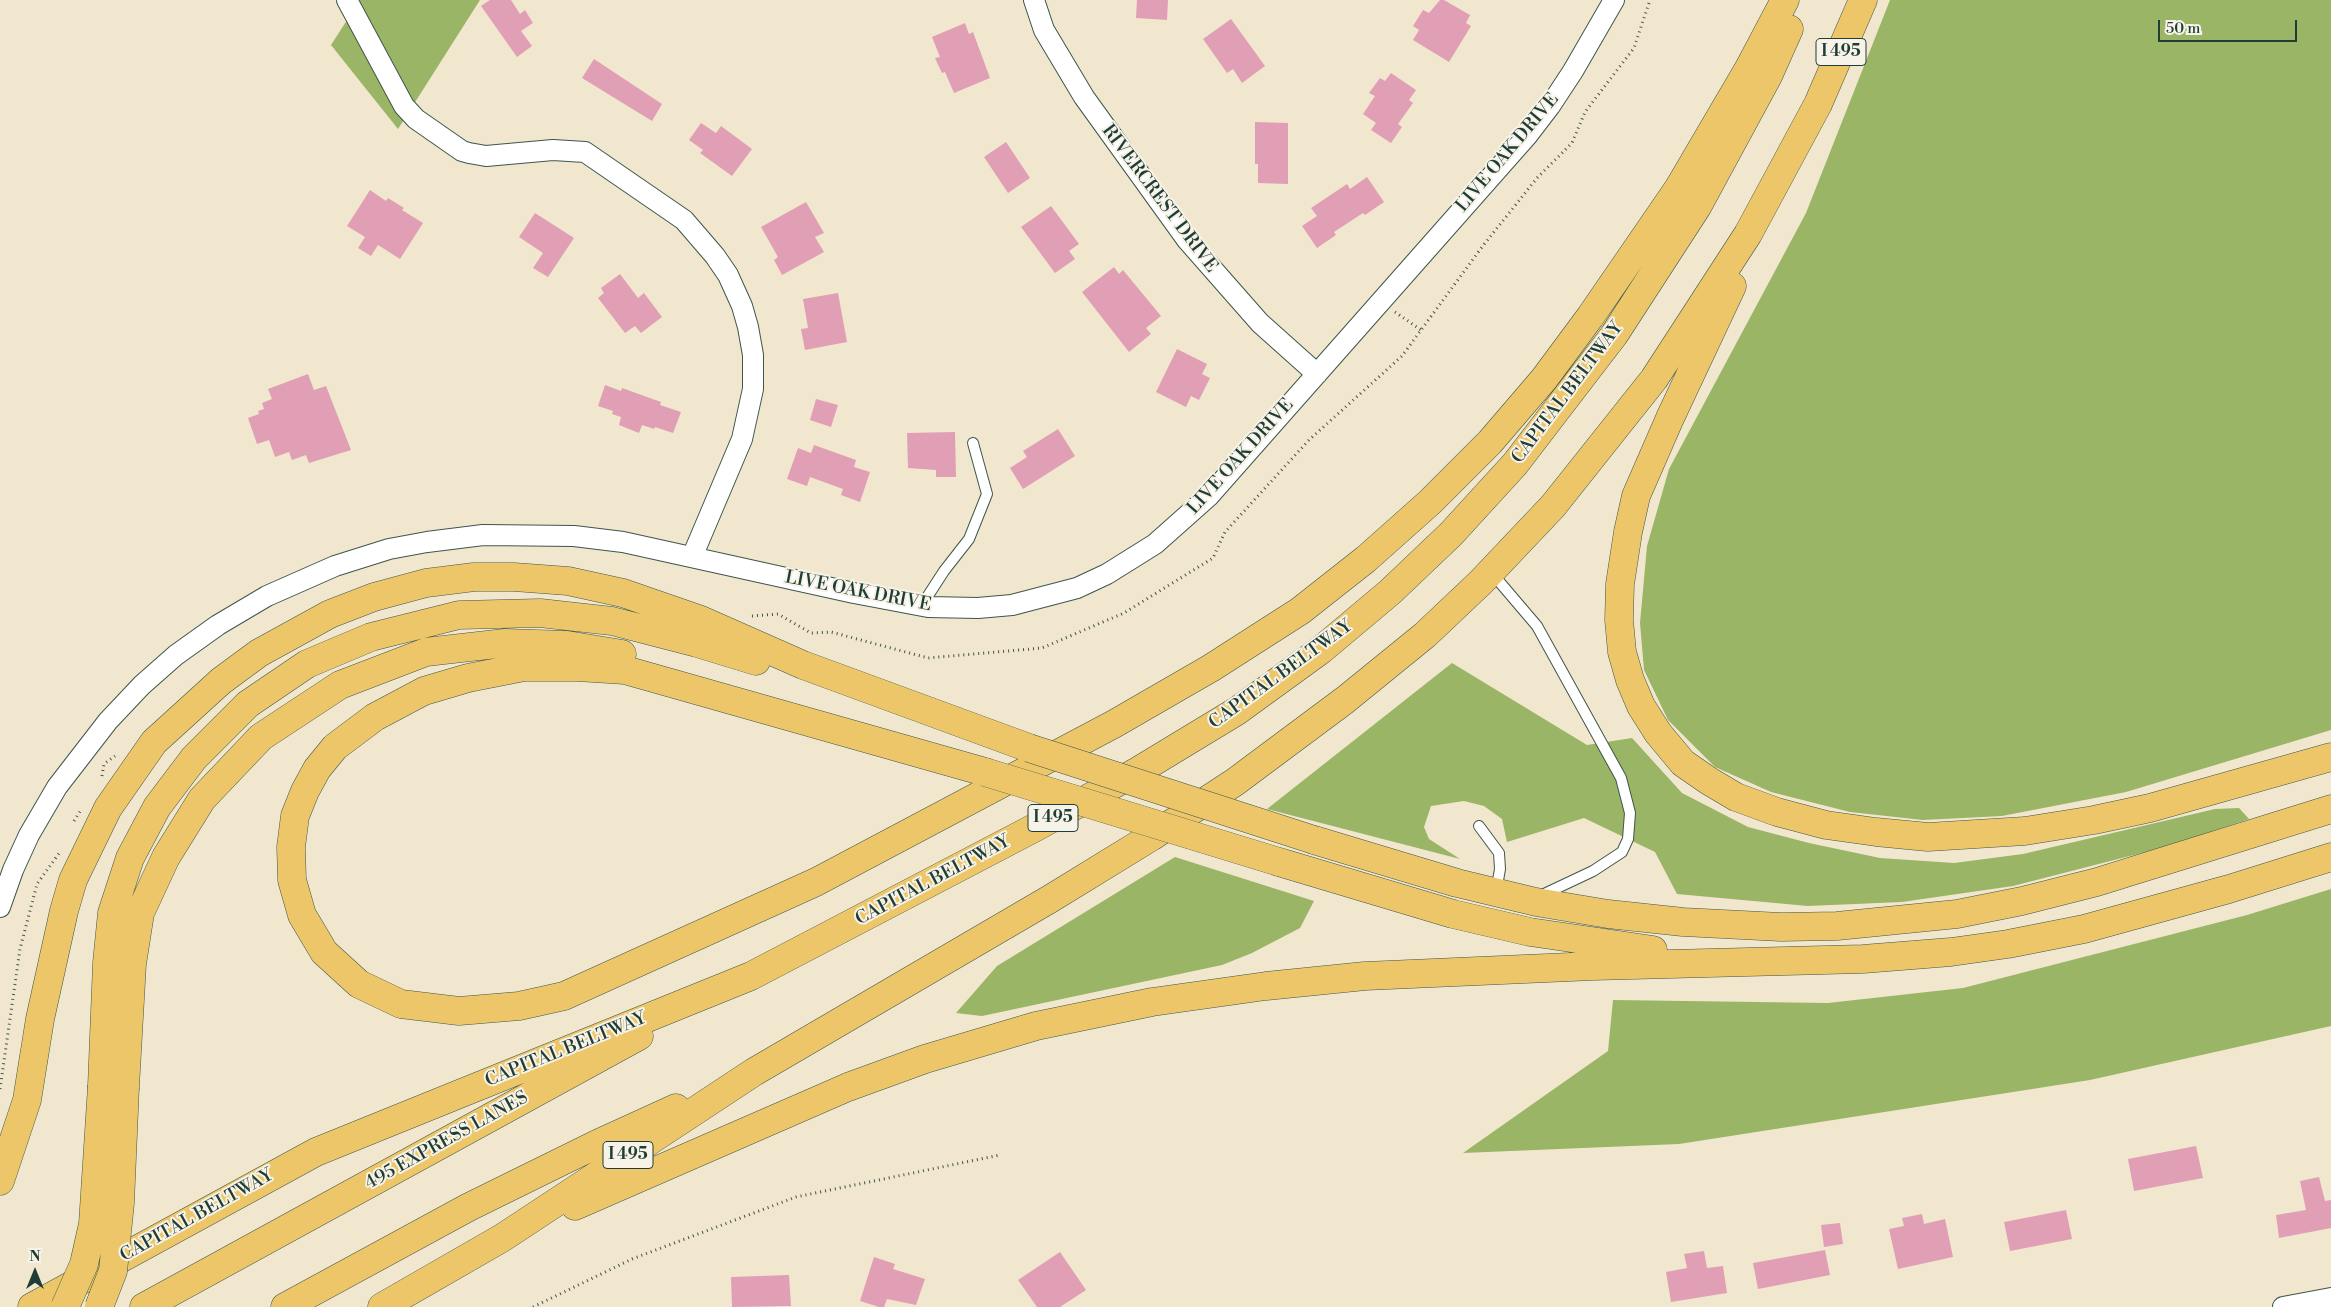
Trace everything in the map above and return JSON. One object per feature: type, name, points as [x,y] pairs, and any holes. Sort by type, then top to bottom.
[{"type":"highway","points":[[1779,960],[1680,954],[1530,932],[1453,914],[1279,862],[985,772],[625,670],[577,666],[524,667],[468,678],[424,691],[375,717],[335,747],[317,769],[305,791],[295,816],[291,847],[292,880],[302,915],[324,952],[359,984],[401,1004],[459,1010],[519,1006],[564,996],[816,882],[1105,728],[1211,668],[1300,611],[1366,559],[1430,502],[1490,442],[1562,356],[1678,189],[1749,68],[1785,0]]},
{"type":"highway","name":"CAPITAL BELTWAY","points":[[32,1307],[316,1152],[751,976],[1036,827],[1138,771],[1237,711],[1321,650],[1390,592],[1451,534],[1515,464],[1614,335],[1697,207],[1768,76],[1801,0]]},
{"type":"highway","name":"I 495","points":[[382,1307],[502,1238],[754,1072],[1050,899],[1235,782],[1345,700],[1424,635],[1491,572],[1553,506],[1654,379],[1748,234],[1818,104],[1863,0]]},
{"type":"highway","points":[[1818,104],[1674,409],[1636,496],[1621,576],[1618,620],[1622,652],[1630,680],[1641,706],[1658,734],[1683,763],[1736,797],[1778,812],[1826,825],[1928,837],[2025,830],[2103,818],[2150,808],[2331,757]]},
{"type":"highway","points":[[0,1181],[27,1100],[40,1019],[68,896],[91,841],[108,808],[154,742],[221,681],[259,653],[330,614],[374,597],[426,583],[474,577],[568,580],[623,593],[701,620],[802,665],[1029,748]]},
{"type":"highway","points":[[99,1307],[113,1271],[120,1203],[107,963],[112,914],[130,858],[156,807],[194,758],[248,704],[307,664],[371,637],[459,615],[540,613],[612,621],[698,643],[1314,840],[1457,883],[1530,901],[1608,914],[1683,922],[1781,927],[1894,922],[1994,907],[2097,882],[2331,809]]},
{"type":"highway","points":[[64,1307],[84,1264],[94,1224],[140,913],[166,857],[202,799],[261,736],[340,685],[426,652],[514,644],[567,645],[630,656],[718,683],[985,772]]},
{"type":"highway","points":[[502,1238],[848,1087],[925,1059],[1036,1026],[1152,1002],[1266,986],[1355,977],[1481,970],[1906,956],[2008,944],[2153,911],[2331,857]]},
{"type":"highway","name":"495 EXPRESS LANES","points":[[144,1307],[751,976]]},
{"type":"highway","points":[[285,1307],[469,1207],[597,1144],[754,1072]]},
{"type":"street","points":[[347,0],[404,106],[416,119],[462,151],[469,153],[486,156],[553,150],[585,152],[684,220],[715,256],[728,275],[742,306],[748,326],[753,355],[753,390],[742,439],[692,558]]},
{"type":"street","name":"RIVERCREST DRIVE","points":[[1034,0],[1044,30],[1084,97],[1187,240],[1260,323],[1317,374]]},
{"type":"street","name":"LIVE OAK DRIVE","points":[[0,907],[13,870],[25,844],[57,787],[108,721],[142,685],[176,656],[218,625],[267,596],[335,566],[389,549],[483,535],[574,536],[623,542],[849,592],[922,605],[978,608],[1012,605],[1048,597],[1077,588],[1107,574],[1138,556],[1194,511],[1317,374],[1527,136],[1573,71],[1614,0]]},
{"type":"street","points":[[2283,1307],[2331,1298]]},
{"type":"lane","points":[[922,605],[944,571],[969,539],[987,494],[973,443]]},
{"type":"lane","points":[[1491,572],[1537,626],[1621,778],[1630,813],[1628,840],[1622,852],[1593,871],[1530,901]]},
{"type":"lane","points":[[1479,826],[1499,853],[1500,869],[1496,893]]},
{"type":"path","points":[[1380,302],[1421,330]]},
{"type":"path","points":[[533,1307],[632,1259],[796,1197],[1000,1155]]},
{"type":"green space","points":[[360,0],[480,0],[398,129],[331,45]]},
{"type":"green space","points":[[1890,0],[2331,0],[2331,730],[2126,792],[2002,816],[1923,820],[1850,812],[1771,792],[1715,767],[1668,720],[1644,670],[1640,623],[1647,546],[1669,469],[1806,213]]},
{"type":"green space","points":[[1452,663],[1587,745],[1632,738],[1682,793],[1748,827],[1809,843],[1880,858],[1954,863],[2023,854],[2215,809],[2239,808],[2249,819],[2165,847],[2013,886],[1902,902],[1808,906],[1677,894],[1655,852],[1584,818],[1507,842],[1502,819],[1484,806],[1464,801],[1431,806],[1424,827],[1429,839],[1460,859],[1267,809]]},
{"type":"green space","points":[[1175,857],[1314,901],[1300,928],[1252,953],[1222,965],[982,1016],[956,1013],[997,966]]},
{"type":"green space","points":[[2331,889],[2331,1026],[2090,1080],[1679,1144],[1463,1153],[1608,1051],[1613,1000],[1828,1003],[1963,988],[2247,915]]},
{"type":"building","points":[[490,0],[511,0],[520,14],[525,10],[533,23],[521,31],[532,46],[517,57],[481,6]]},
{"type":"building","points":[[1137,0],[1168,0],[1167,20],[1136,18]]},
{"type":"building","points":[[1440,0],[1444,0],[1470,15],[1466,23],[1471,26],[1449,62],[1413,40],[1419,30],[1413,26],[1423,10],[1429,13]]},
{"type":"building","points":[[1231,19],[1265,66],[1242,83],[1233,69],[1227,73],[1203,39]]},
{"type":"building","points":[[965,23],[969,34],[973,32],[990,78],[954,93],[945,72],[942,73],[935,58],[940,57],[932,37]]},
{"type":"building","points":[[594,59],[662,104],[652,121],[582,78]]},
{"type":"building","points":[[1391,73],[1416,90],[1409,100],[1413,103],[1398,124],[1402,127],[1391,143],[1371,130],[1376,123],[1363,114],[1375,96],[1369,93],[1380,78],[1385,81]]},
{"type":"building","points":[[1255,122],[1288,123],[1288,184],[1258,183],[1258,164],[1255,164]]},
{"type":"building","points":[[701,123],[716,133],[721,126],[752,149],[732,176],[700,153],[703,150],[689,140]]},
{"type":"building","points":[[1006,142],[1030,178],[1008,193],[984,157]]},
{"type":"building","points":[[1367,177],[1384,202],[1334,232],[1336,235],[1317,248],[1302,226],[1317,216],[1311,208],[1347,184],[1350,189]]},
{"type":"building","points":[[370,190],[386,201],[388,198],[404,208],[402,210],[423,223],[400,259],[378,245],[371,256],[358,248],[365,237],[347,226]]},
{"type":"building","points":[[806,202],[824,233],[815,237],[824,252],[782,275],[774,260],[778,257],[761,227]]},
{"type":"building","points":[[1051,206],[1079,244],[1069,251],[1075,259],[1055,273],[1021,227]]},
{"type":"building","points":[[535,213],[574,238],[548,277],[533,268],[543,253],[519,237]]},
{"type":"building","points":[[1114,267],[1119,274],[1123,270],[1161,316],[1146,328],[1151,334],[1129,352],[1082,292]]},
{"type":"building","points":[[620,274],[638,298],[644,293],[662,317],[641,333],[635,326],[625,333],[598,298],[604,293],[601,288]]},
{"type":"building","points":[[838,293],[847,342],[805,350],[801,329],[808,328],[803,299]]},
{"type":"building","points":[[1177,349],[1207,364],[1202,374],[1210,378],[1199,400],[1191,396],[1186,407],[1156,392]]},
{"type":"building","points":[[308,374],[314,390],[326,386],[351,450],[309,463],[306,455],[292,460],[289,452],[275,457],[269,440],[257,444],[248,418],[259,414],[258,411],[264,409],[262,403],[272,399],[268,389]]},
{"type":"building","points":[[605,385],[621,391],[622,388],[661,402],[660,405],[681,412],[673,433],[642,425],[639,433],[619,425],[621,417],[612,414],[613,411],[598,406]]},
{"type":"building","points":[[816,399],[838,405],[831,427],[810,420]]},
{"type":"building","points":[[1058,429],[1075,456],[1023,489],[1010,468],[1027,457],[1023,451]]},
{"type":"building","points":[[955,432],[956,477],[936,477],[936,470],[908,468],[907,433]]},
{"type":"building","points":[[814,445],[856,460],[854,467],[870,472],[860,502],[841,495],[843,489],[810,477],[807,486],[787,479],[798,448],[811,453]]},
{"type":"building","points":[[2196,1146],[2203,1178],[2134,1191],[2128,1159]]},
{"type":"building","points":[[2319,1177],[2325,1201],[2331,1200],[2331,1228],[2279,1238],[2276,1215],[2306,1210],[2300,1181]]},
{"type":"building","points":[[2066,1210],[2072,1239],[2010,1251],[2004,1222]]},
{"type":"building","points":[[1922,1214],[1924,1224],[1945,1219],[1953,1257],[1898,1269],[1889,1229],[1904,1226],[1902,1218]]},
{"type":"building","points":[[1840,1223],[1843,1244],[1824,1247],[1821,1225]]},
{"type":"building","points":[[1825,1250],[1830,1275],[1758,1289],[1753,1263]]},
{"type":"building","points":[[1704,1251],[1707,1268],[1723,1266],[1727,1293],[1671,1302],[1666,1272],[1687,1268],[1684,1254]]},
{"type":"building","points":[[1060,1252],[1086,1290],[1060,1307],[1037,1307],[1018,1280]]},
{"type":"building","points":[[874,1257],[895,1264],[893,1269],[925,1279],[916,1305],[887,1299],[884,1307],[879,1307],[860,1301]]},
{"type":"building","points":[[789,1275],[791,1306],[732,1307],[731,1277]]}]
